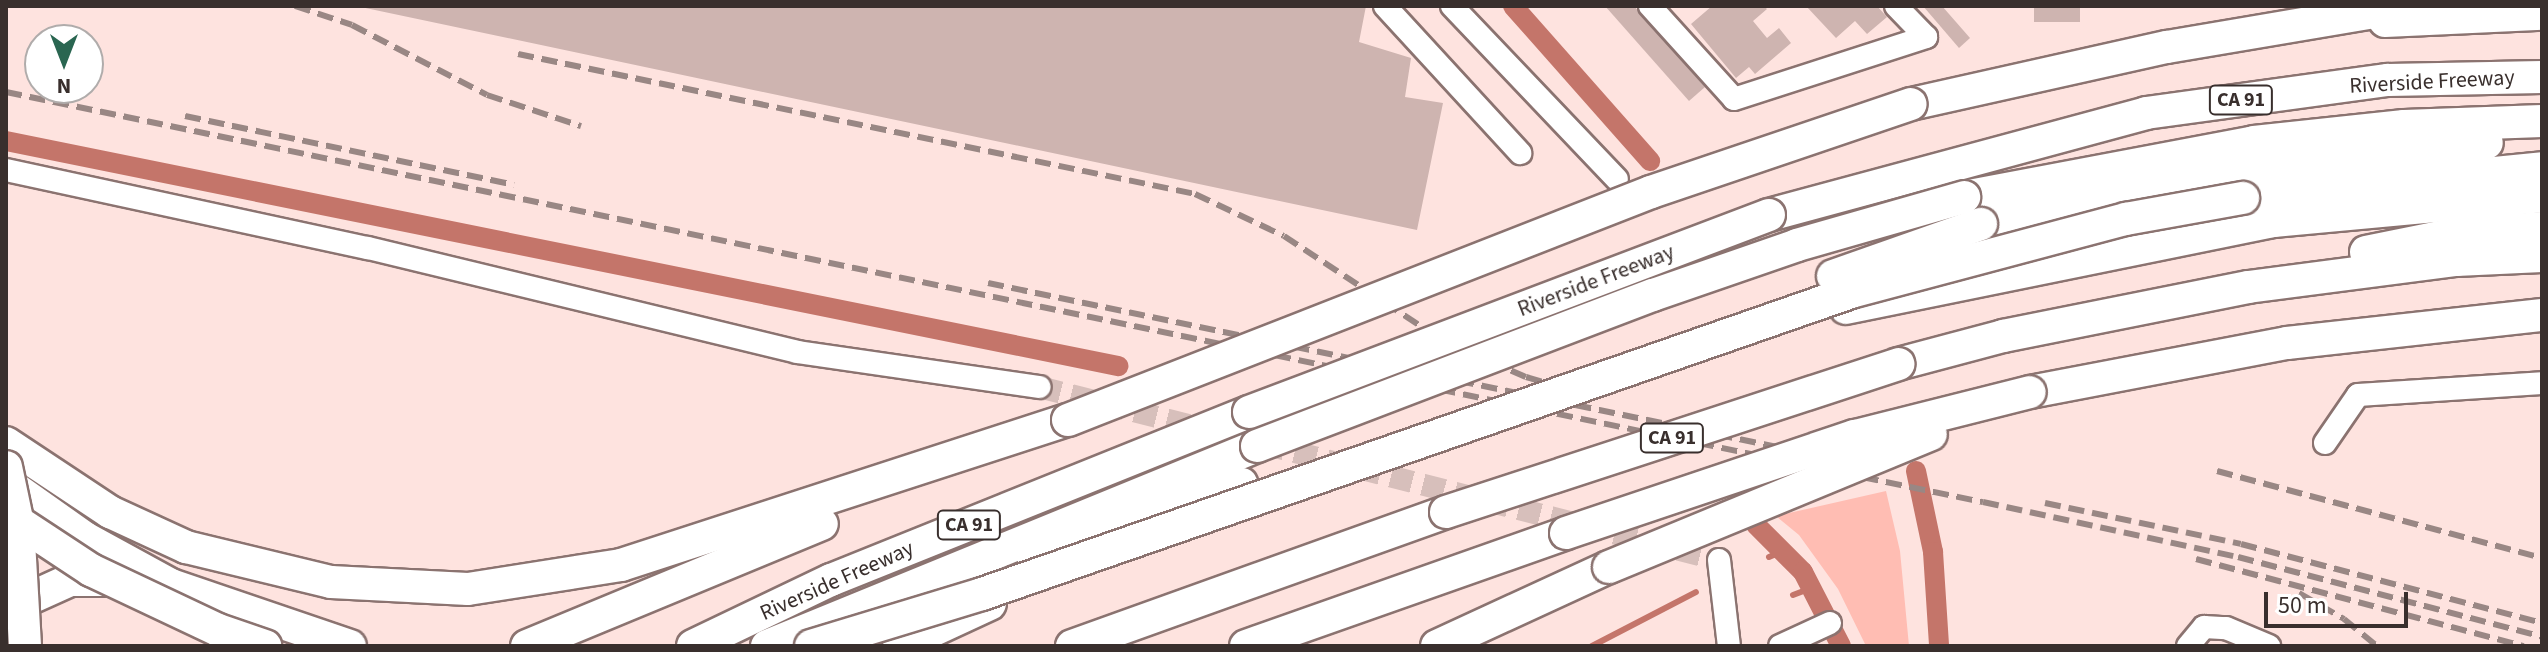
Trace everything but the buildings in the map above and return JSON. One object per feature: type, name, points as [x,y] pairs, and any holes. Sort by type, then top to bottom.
[{"type":"highway","points":[[541,641],[1068,420],[1651,192],[1911,104],[2255,31],[2409,6]]},
{"type":"highway","points":[[2255,31],[2542,14]]},
{"type":"highway","name":"Riverside Freeway","points":[[693,646],[831,580],[1249,412],[1769,215],[2146,113],[2388,80],[2542,77]]},
{"type":"highway","points":[[767,646],[1257,446],[1710,275],[1964,197],[2254,142],[2404,126],[2542,121]]},
{"type":"highway","points":[[897,646],[1247,497],[1981,224],[2172,181],[2333,158],[2542,139]]},
{"type":"highway","points":[[897,646],[1717,354],[1925,286],[2246,207],[2366,182],[2542,168]]},
{"type":"highway","points":[[811,646],[864,634],[982,594],[1851,292],[2126,219],[2246,207],[2542,187]]},
{"type":"highway","points":[[825,646],[909,606],[1812,318],[2214,231],[2542,196]]},
{"type":"highway","points":[[2248,287],[2331,259],[2455,234],[2542,228]]},
{"type":"highway","name":"CA 91","points":[[1072,646],[1446,512],[1898,364],[2003,336],[2248,287],[2456,260],[2542,256]]},
{"type":"highway","points":[[1246,646],[1566,533],[1855,436],[2030,392],[2287,343],[2542,315]]},
{"type":"highway","points":[[1437,646],[1609,567],[2030,392]]},
{"type":"highway","points":[[6,443],[110,512],[186,547],[331,582],[468,589],[621,565],[1068,420]]},
{"type":"highway","points":[[6,467],[18,524],[25,646]]},
{"type":"highway","points":[[6,482],[85,538],[171,585],[350,646]]},
{"type":"highway","points":[[6,514],[91,570],[218,630],[265,646]]},
{"type":"highway","points":[[6,609],[70,580],[118,580],[138,584],[177,607],[209,646]]},
{"type":"highway","points":[[1252,646],[1303,626]]},
{"type":"lane","points":[[1385,6],[1520,153]]},
{"type":"lane","points":[[1452,6],[1617,179]]},
{"type":"lane","points":[[1650,6],[1734,99],[1926,37],[1896,6]]},
{"type":"lane","points":[[6,170],[368,248],[797,352],[1039,387]]},
{"type":"lane","points":[[2325,443],[2358,395],[2542,383]]},
{"type":"lane","points":[[2518,385],[2542,403]]},
{"type":"lane","points":[[1719,560],[1729,646]]},
{"type":"lane","points":[[1780,646],[1830,623]]},
{"type":"lane","points":[[2188,646],[2204,627],[2226,628],[2269,646]]},
{"type":"shaded area","points":[[1886,491],[1900,551],[1909,646],[1866,646],[1838,589],[1799,535],[1776,516]]},
{"type":"waterway","points":[[1513,6],[1650,161]]},
{"type":"waterway","points":[[6,141],[1118,366]]},
{"type":"waterway","points":[[1916,471],[1933,552],[1939,646]]},
{"type":"waterway","points":[[1756,525],[1803,572],[1841,646]]},
{"type":"waterway","points":[[1769,557],[1783,551]]},
{"type":"waterway","points":[[1793,595],[1811,588]]},
{"type":"waterway","points":[[1592,646],[1696,592]]},
{"type":"tunnel","points":[[1039,387],[1719,560]]},
{"type":"railway","points":[[295,6],[352,25],[487,95],[581,126]]},
{"type":"railway","points":[[518,54],[1195,194],[1284,236],[1445,342],[1526,377],[1584,394]]},
{"type":"railway","points":[[6,92],[1983,502],[2238,557],[2542,637]]},
{"type":"railway","points":[[185,116],[514,185]]},
{"type":"railway","points":[[988,283],[1806,453]]},
{"type":"railway","points":[[2217,471],[2542,558]]},
{"type":"railway","points":[[2045,503],[2241,544],[2542,623]]},
{"type":"railway","points":[[2196,559],[2524,646]]},
{"type":"railway","points":[[2299,593],[2344,619],[2377,646]]}]
